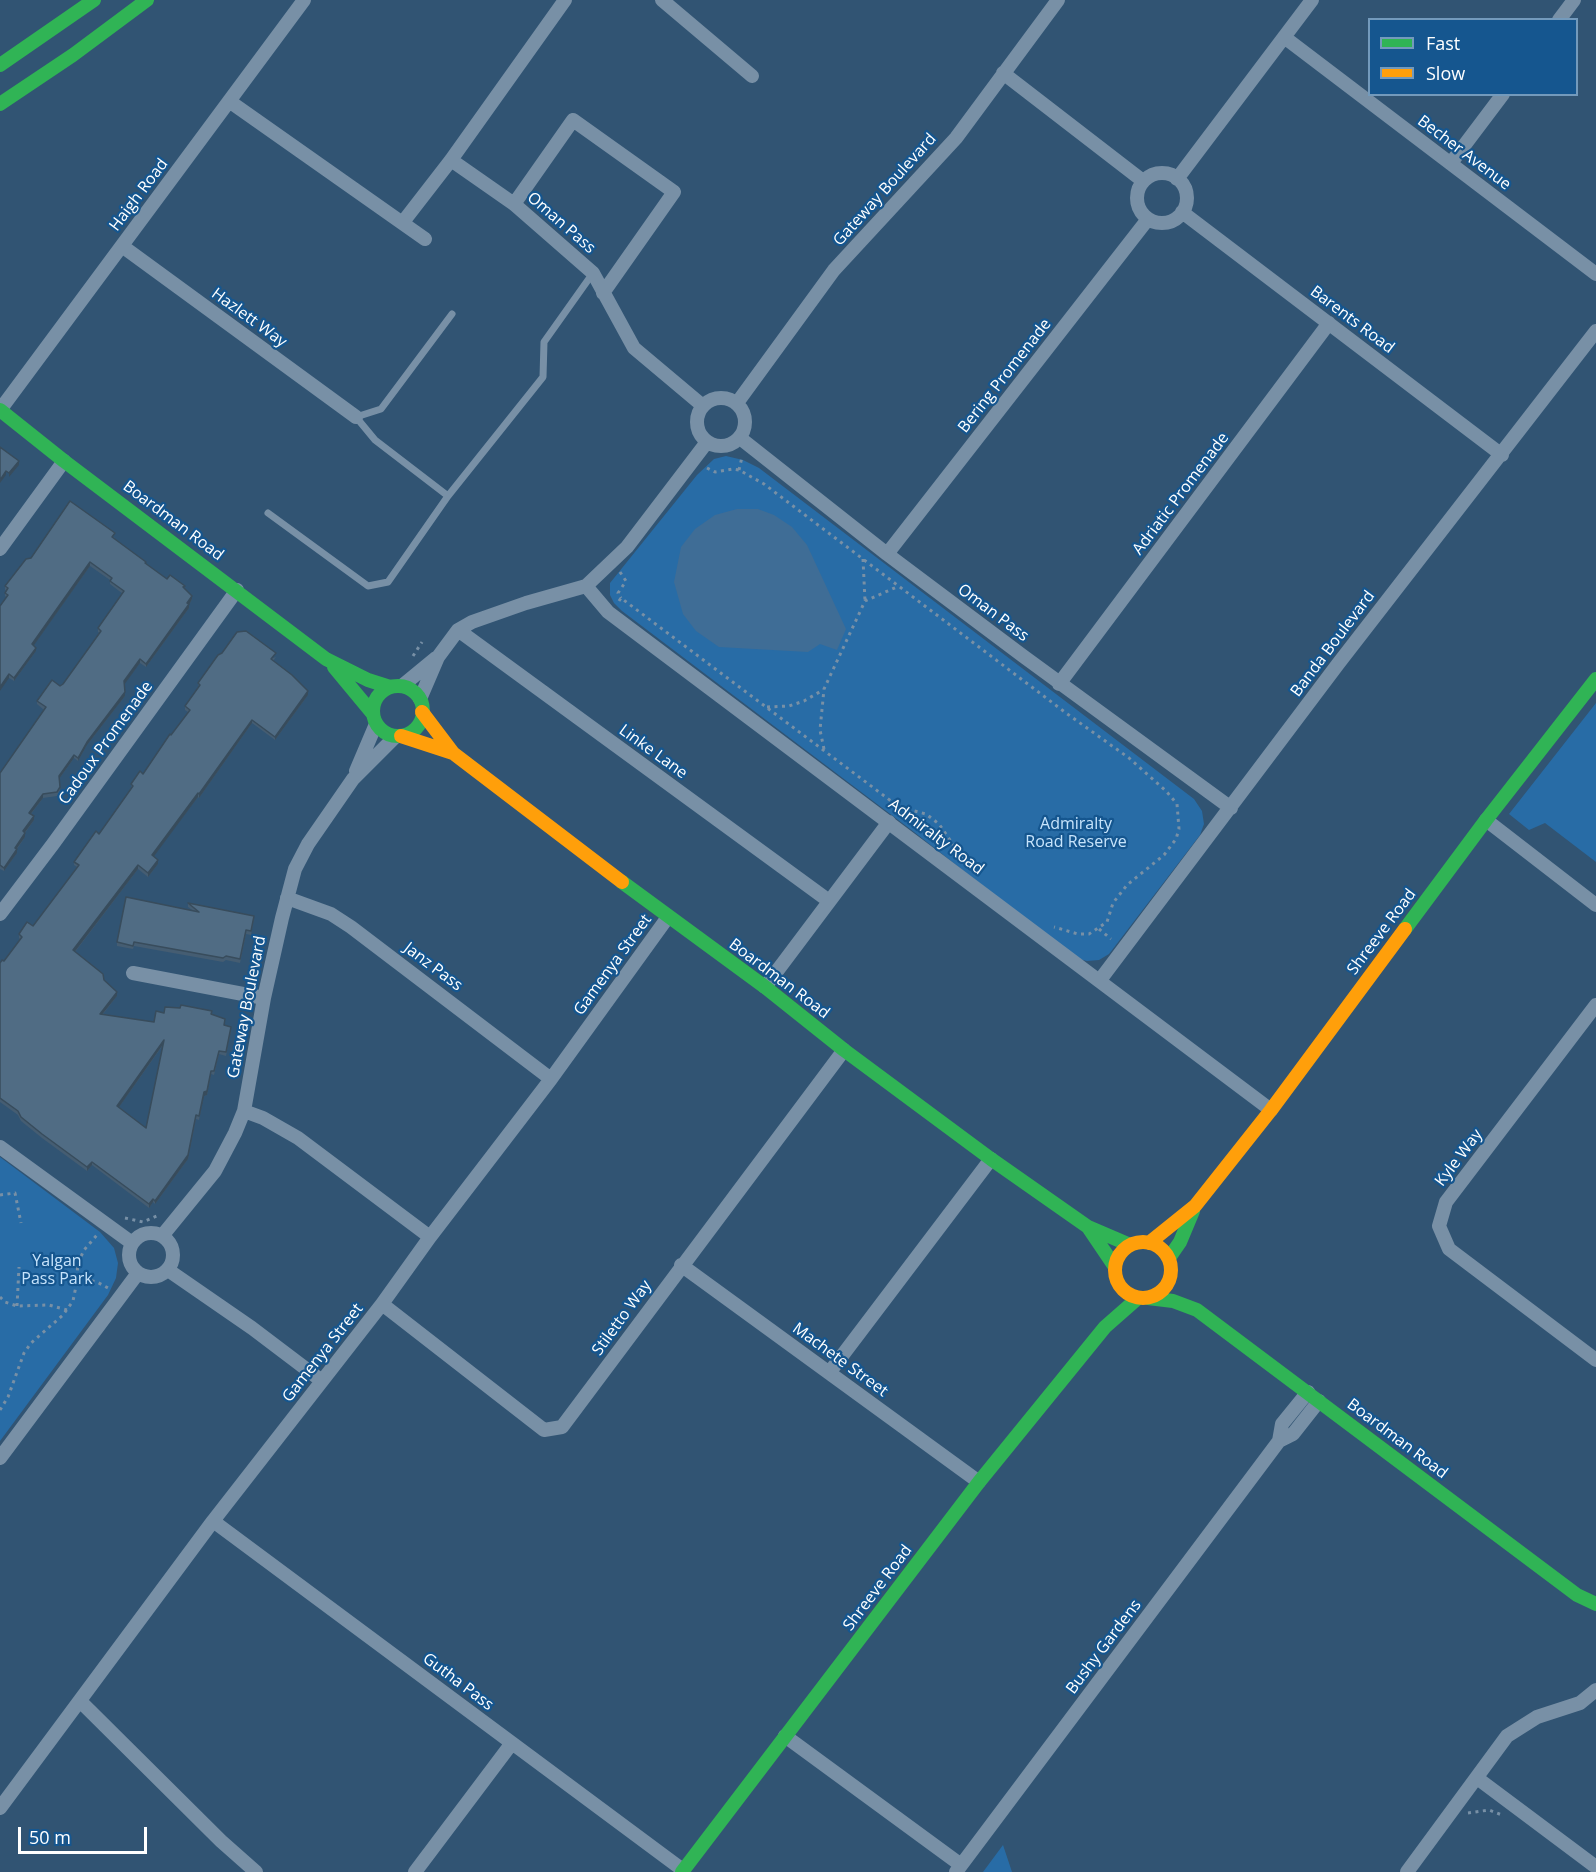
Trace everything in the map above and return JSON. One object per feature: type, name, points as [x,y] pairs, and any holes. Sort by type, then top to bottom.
[{"type":"street","points":[[0,65],[94,0]]},
{"type":"street","points":[[0,104],[73,55],[147,0]]},
{"type":"street","name":"Haigh Road","points":[[0,410],[304,0]]},
{"type":"street","points":[[403,222],[451,160],[565,0]]},
{"type":"street","name":"Gateway Boulevard","points":[[737,403],[834,270],[956,138],[1058,0]]},
{"type":"street","points":[[1177,178],[1312,0]]},
{"type":"street","points":[[1560,18],[1574,0]]},
{"type":"street","points":[[668,2],[752,76]]},
{"type":"street","name":"Becher Avenue","points":[[1284,37],[1596,274]]},
{"type":"street","points":[[1003,73],[1143,181]]},
{"type":"street","points":[[1451,163],[1501,96]]},
{"type":"street","points":[[229,101],[425,239]]},
{"type":"street","points":[[514,204],[573,120],[674,192],[603,293]]},
{"type":"street","name":"Oman Pass","points":[[451,160],[514,204],[593,273],[634,348],[703,406]]},
{"type":"street","points":[[1160,173],[1177,178],[1182,184],[1186,198],[1182,212],[1167,222],[1149,219],[1143,214],[1137,201],[1137,194],[1143,181],[1160,173]]},
{"type":"street","name":"Barents Road","points":[[1182,212],[1502,455]]},
{"type":"street","name":"Bering Promenade","points":[[887,554],[1149,219]]},
{"type":"street","name":"Hazlett Way","points":[[122,246],[356,417]]},
{"type":"street","name":"Adriatic Promenade","points":[[1059,684],[1329,323]]},
{"type":"street","name":"Banda Boulevard","points":[[1100,980],[1338,664],[1596,331]]},
{"type":"street","points":[[716,398],[727,398],[737,403],[744,413],[745,427],[740,438],[728,445],[720,446],[708,442],[699,431],[698,416],[703,406],[716,398]]},
{"type":"street","name":"Boardman Road","points":[[0,410],[64,461],[326,658],[368,680],[409,689],[453,753],[991,1159],[1088,1227],[1131,1245],[1149,1243],[1164,1251],[1197,1310]]},
{"type":"street","name":"Oman Pass","points":[[740,438],[887,554],[1059,684],[1231,808]]},
{"type":"street","points":[[398,736],[416,728],[438,657],[458,630],[472,622],[526,603],[586,586],[627,547],[708,442]]},
{"type":"street","points":[[0,549],[64,461]]},
{"type":"street","name":"Admiralty Road","points":[[586,586],[608,612],[1271,1110]]},
{"type":"street","name":"Cadoux Promenade","points":[[1,910],[237,590]]},
{"type":"street","name":"Linke Lane","points":[[458,630],[829,901]]},
{"type":"street","points":[[375,719],[375,700],[384,690],[396,687],[438,657]]},
{"type":"street","name":"Boardman Road","points":[[326,658],[388,734],[453,753]]},
{"type":"street","name":"Shreeve Road","points":[[1149,1243],[1195,1206],[1271,1110],[1486,820],[1596,679]]},
{"type":"street","name":"Gateway Boulevard","points":[[353,778],[375,719]]},
{"type":"street","name":"Gateway Boulevard","points":[[162,1236],[214,1171],[244,1111],[264,998],[295,869],[307,846],[353,778],[398,736]]},
{"type":"street","points":[[1486,820],[1596,904]]},
{"type":"street","points":[[765,987],[889,822]]},
{"type":"street","name":"Janz Pass","points":[[287,898],[331,914],[351,927],[551,1078]]},
{"type":"street","name":"Gamenya Street","points":[[0,1808],[213,1521],[382,1304],[668,917]]},
{"type":"street","points":[[133,972],[264,998]]},
{"type":"street","name":"Kyle Way","points":[[1594,1355],[1449,1249],[1439,1226],[1446,1202],[1596,1005]]},
{"type":"street","name":"Stiletto Way","points":[[382,1304],[544,1430],[562,1427],[844,1050]]},
{"type":"street","points":[[244,1111],[263,1118],[298,1138],[430,1237]]},
{"type":"street","points":[[0,1147],[132,1244]]},
{"type":"street","points":[[829,1372],[991,1159]]},
{"type":"street","name":"Shreeve Road","points":[[1170,1263],[1195,1206]]},
{"type":"street","name":"Boardman Road","points":[[1088,1227],[1115,1267],[1120,1286],[1131,1296],[1173,1301],[1197,1310],[1577,1595],[1596,1604]]},
{"type":"street","points":[[149,1233],[162,1236],[172,1248],[173,1255],[168,1270],[157,1276],[144,1276],[138,1273],[130,1263],[132,1244],[137,1238],[149,1233]]},
{"type":"street","points":[[1115,1267],[1123,1251],[1131,1245]]},
{"type":"street","points":[[1143,1298],[1163,1291],[1171,1276],[1170,1263]]},
{"type":"street","name":"Machete Street","points":[[681,1265],[979,1482]]},
{"type":"street","points":[[168,1270],[252,1328],[322,1381]]},
{"type":"street","points":[[0,1458],[138,1273]]},
{"type":"street","name":"Shreeve Road","points":[[1105,1327],[1120,1286]]},
{"type":"street","name":"Shreeve Road","points":[[682,1871],[979,1482],[1105,1327],[1143,1298]]},
{"type":"street","name":"Bushy Gardens","points":[[1279,1441],[1282,1424],[1308,1392]]},
{"type":"street","name":"Bushy Gardens","points":[[959,1869],[1279,1441],[1293,1434],[1319,1401]]},
{"type":"street","name":"Gutha Pass","points":[[213,1521],[682,1871]]},
{"type":"street","name":"Boardman Road","points":[[1577,1595],[1596,1619]]},
{"type":"street","points":[[1407,1872],[1507,1737],[1537,1718],[1580,1702],[1596,1689]]},
{"type":"street","points":[[80,1701],[255,1872]]},
{"type":"street","points":[[785,1736],[959,1869]]},
{"type":"street","points":[[415,1872],[512,1743]]},
{"type":"street","points":[[1477,1778],[1596,1867]]},
{"type":"lane","points":[[268,513],[368,586],[388,582],[448,496],[543,377],[544,342],[593,273]]},
{"type":"lane","points":[[448,496],[375,440],[356,417],[381,409],[452,314]]},
{"type":"path","points":[[692,461],[715,472],[733,469],[742,471],[764,484],[1066,713],[1129,758],[1177,804],[1179,828],[1176,839],[1164,855],[1127,885],[1113,903],[1107,922],[1089,934],[1078,934],[1053,926]]},
{"type":"path","points":[[824,750],[820,730],[824,689],[865,601],[863,559]]},
{"type":"path","points":[[611,563],[626,581],[618,593],[621,598],[899,807],[926,814],[939,824],[970,866]]},
{"type":"path","points":[[865,601],[898,586]]},
{"type":"path","points":[[608,612],[621,598]]},
{"type":"path","points":[[409,662],[422,642]]},
{"type":"path","points":[[766,708],[796,704],[824,689]]},
{"type":"path","points":[[0,1195],[15,1193],[21,1222]]},
{"type":"path","points":[[123,1218],[143,1221],[163,1213]]},
{"type":"path","points":[[0,1410],[8,1397],[24,1353],[31,1342],[67,1310],[73,1300],[78,1263],[98,1234]]},
{"type":"path","points":[[17,1306],[19,1267]]},
{"type":"path","points":[[77,1277],[98,1282],[120,1297]]},
{"type":"path","points":[[0,1297],[5,1302],[17,1306],[49,1305],[67,1310]]},
{"type":"path","points":[[1461,1818],[1468,1813],[1489,1810],[1497,1815],[1509,1816],[1514,1806]]},
{"type":"green space","name":"Admiralty Road Reserve","points":[[726,456],[743,460],[759,468],[1194,799],[1202,811],[1204,824],[1200,835],[1109,954],[1099,960],[1087,961],[1075,958],[614,603],[610,595],[610,583],[697,475],[714,459]]},
{"type":"green space","points":[[1596,703],[1596,862],[1545,823],[1529,830],[1509,814]]},
{"type":"green space","name":"Yalgan Pass Park","points":[[0,1157],[100,1232],[114,1248],[118,1263],[116,1278],[108,1295],[0,1441]]},
{"type":"green space","points":[[1003,1845],[1012,1872],[983,1872]]},
{"type":"shaded area","points":[[737,509],[758,509],[774,515],[792,527],[807,545],[846,629],[837,650],[820,644],[808,652],[719,647],[696,631],[683,614],[674,582],[681,547],[695,529],[715,515]]},
{"type":"building","points":[[0,447],[19,461],[9,473],[6,471],[0,480]]},
{"type":"building","points":[[70,501],[115,533],[112,537],[145,563],[167,579],[170,575],[185,586],[183,587],[192,596],[187,603],[189,604],[146,664],[140,659],[124,681],[125,692],[87,742],[78,758],[74,755],[59,776],[60,787],[57,792],[43,794],[29,813],[34,816],[23,831],[25,833],[15,848],[17,849],[4,868],[0,865],[0,773],[46,707],[37,701],[52,680],[60,686],[63,684],[101,631],[98,628],[124,591],[110,581],[112,578],[90,562],[32,644],[36,648],[14,678],[9,674],[0,687],[0,606],[8,595],[5,593],[8,588],[5,586],[26,559],[31,558]]},
{"type":"building","points":[[246,631],[276,653],[271,659],[308,691],[275,737],[252,720],[152,855],[158,860],[148,873],[138,865],[73,950],[103,974],[104,980],[117,992],[100,1014],[154,1022],[156,1011],[164,1013],[165,1007],[180,1008],[181,1005],[212,1011],[211,1014],[225,1019],[224,1025],[231,1027],[226,1052],[219,1051],[214,1071],[211,1071],[207,1091],[204,1092],[199,1116],[196,1115],[188,1155],[155,1201],[153,1199],[149,1204],[92,1162],[87,1167],[42,1134],[21,1117],[18,1111],[0,1098],[0,963],[22,937],[19,934],[27,922],[33,926],[79,865],[74,862],[96,831],[99,834],[133,786],[131,784],[140,771],[143,774],[170,734],[190,710],[185,706],[200,685],[198,683],[237,632]],"holes":[[[164,1040],[146,1128],[117,1106]]]},
{"type":"building","points":[[126,897],[199,912],[188,903],[254,916],[251,931],[246,930],[240,959],[134,942],[133,946],[117,942]]},
{"type":"traffic: fast","points":[[0,65],[94,0]]},
{"type":"traffic: fast","points":[[0,104],[73,55],[147,0]]},
{"type":"traffic: fast","points":[[0,410],[326,659],[368,680],[390,687]]},
{"type":"traffic: fast","points":[[334,667],[373,714]]},
{"type":"traffic: fast","points":[[1405,929],[1486,820],[1596,679]]},
{"type":"traffic: fast","points":[[398,686],[412,690],[419,697],[423,711],[419,725],[412,732],[398,736],[384,732],[377,725],[373,711],[377,697],[384,690],[398,686]]},
{"type":"traffic: fast","points":[[622,882],[765,987],[844,1050],[991,1159],[1088,1227],[1130,1245]]},
{"type":"traffic: fast","points":[[1169,1258],[1180,1242],[1193,1211]]},
{"type":"traffic: fast","points":[[1088,1227],[1115,1267]]},
{"type":"traffic: fast","points":[[682,1872],[979,1482],[1105,1327],[1138,1298]]},
{"type":"traffic: fast","points":[[1148,1298],[1173,1301],[1197,1310],[1577,1595],[1596,1604]]},
{"type":"traffic: slow","points":[[422,712],[453,753],[622,882]]},
{"type":"traffic: slow","points":[[401,736],[453,753]]},
{"type":"traffic: slow","points":[[1149,1243],[1195,1206],[1271,1110],[1405,929]]},
{"type":"traffic: slow","points":[[1138,1242],[1148,1242],[1163,1250],[1169,1259],[1171,1270],[1169,1281],[1163,1290],[1148,1298],[1138,1298],[1127,1293],[1120,1286],[1115,1275],[1115,1265],[1120,1254],[1127,1247],[1138,1242]]}]
